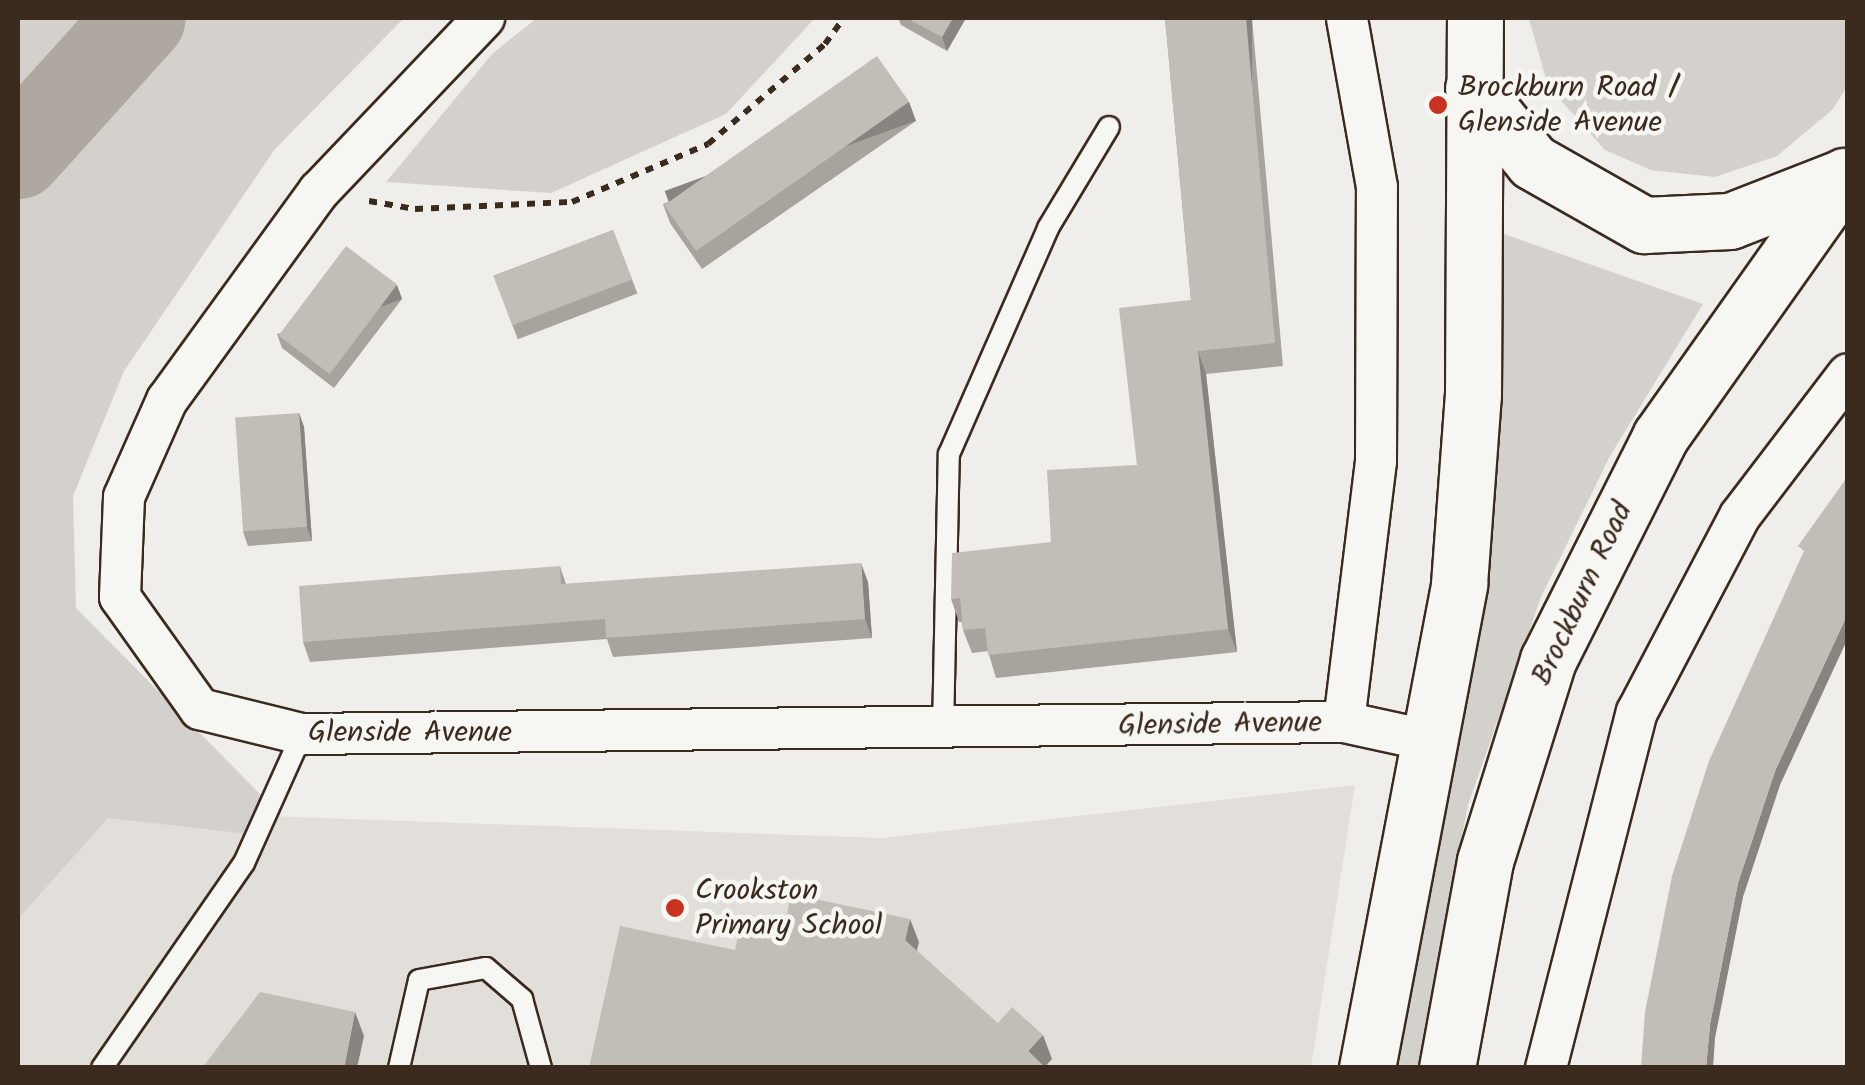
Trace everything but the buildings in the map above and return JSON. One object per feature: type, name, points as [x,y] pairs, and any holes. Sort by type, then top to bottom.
[{"type":"street","name":"Glenside Avenue","points":[[484,18],[319,191],[167,400],[124,497],[120,596],[200,709],[302,734],[943,731],[1344,722],[1431,741]]},
{"type":"street","name":"Glenside Avenue","points":[[1344,722],[1376,461],[1377,206],[1347,18]]},
{"type":"street","points":[[1366,1068],[1431,741],[1468,480],[1475,18]]},
{"type":"street","points":[[1472,88],[1532,162],[1644,225],[1730,221],[1846,175]]},
{"type":"street","name":"Brockburn Road","points":[[1447,1068],[1485,860],[1548,660],[1660,437],[1846,175]]},
{"type":"street","points":[[1546,1068],[1637,712],[1740,516],[1848,374]]},
{"type":"lane","points":[[943,731],[948,454],[1048,228],[1109,127]]},
{"type":"lane","points":[[102,1068],[244,863],[302,734]]},
{"type":"lane","points":[[399,1068],[419,980],[486,968],[522,999],[541,1068]]},
{"type":"path","points":[[319,191],[415,210],[572,202],[708,144],[826,44],[844,18]]},
{"type":"shaded area","points":[[18,18],[404,18],[275,149],[124,371],[73,496],[76,608],[264,798],[249,834],[108,818],[18,919]]},
{"type":"shaded area","points":[[537,18],[815,18],[726,114],[551,193],[386,182],[493,53]]},
{"type":"shaded area","points":[[1848,18],[1847,87],[1832,110],[1777,156],[1715,177],[1651,170],[1605,150],[1548,86],[1529,19]]},
{"type":"shaded area","points":[[1501,233],[1703,304],[1610,456],[1541,597],[1468,805],[1417,1067],[1395,1068],[1485,580]]},
{"type":"shaded area","name":"Crookston Primary School","points":[[1355,785],[1311,1067],[18,1068],[18,807],[882,838]]},
{"type":"waterway","points":[[18,154],[141,18]]},
{"type":"place","name":"Brockburn Road / Glenside Avenue","points":[[1438,105]]},
{"type":"place","name":"Crookston Primary School","points":[[675,908]]}]
